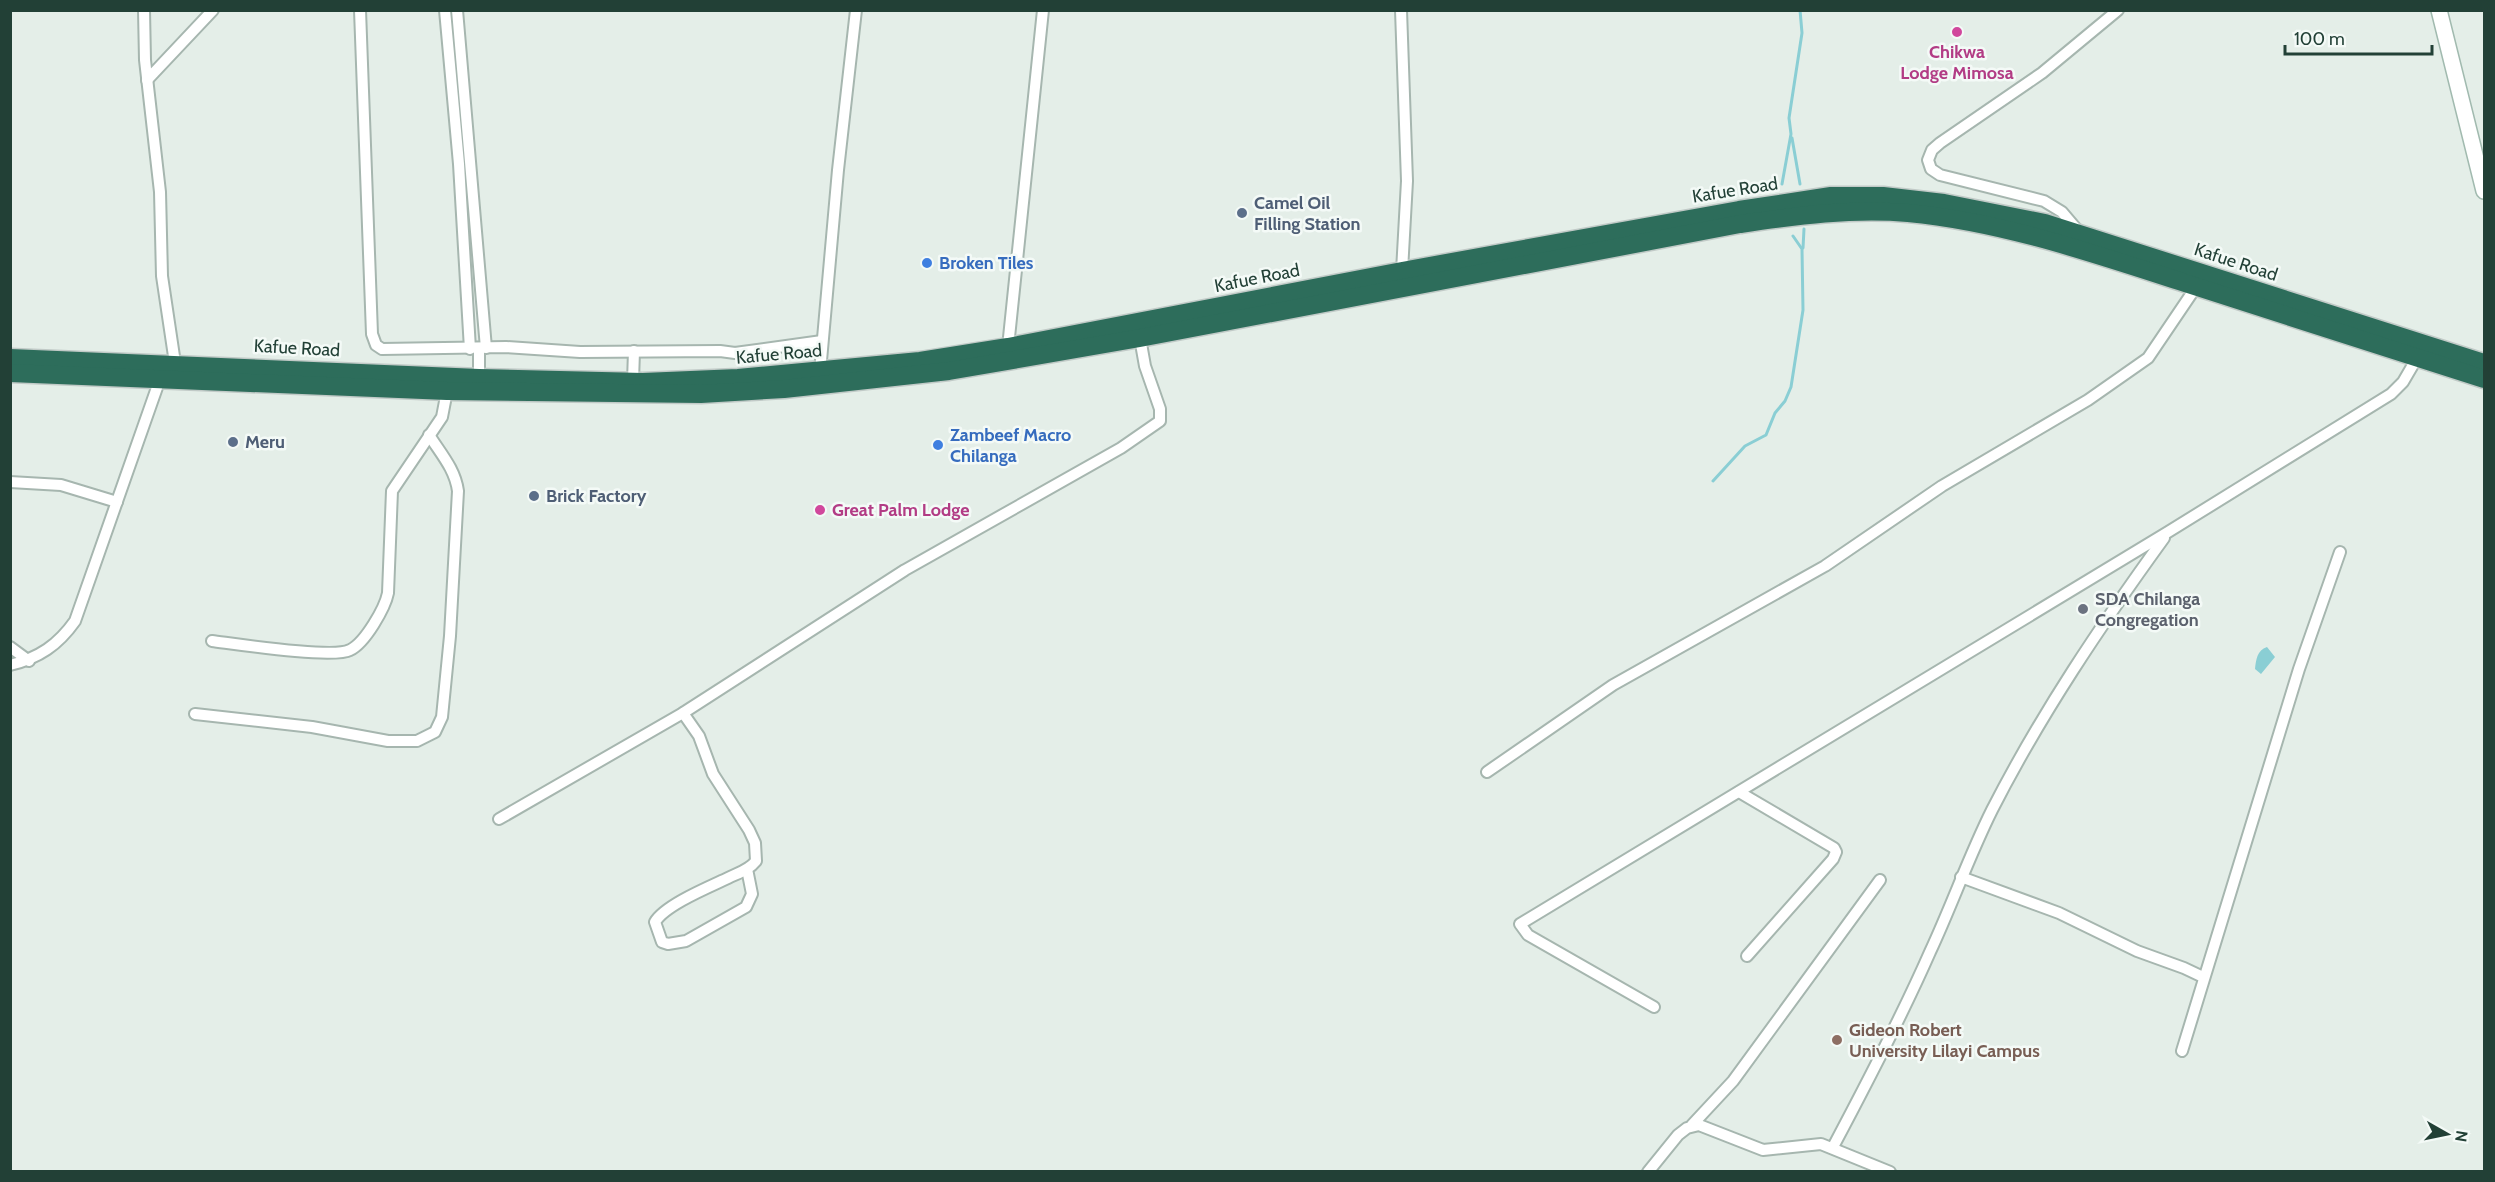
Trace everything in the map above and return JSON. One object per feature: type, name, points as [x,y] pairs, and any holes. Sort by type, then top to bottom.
[{"type":"highway","name":"Kafue Road","points":[[10,358],[175,363],[479,378],[633,381],[738,378],[820,372],[920,361],[1008,347],[1402,271],[1739,210],[1831,196],[1883,196],[1972,207],[2045,223],[2484,363]]},
{"type":"highway","name":"Kafue Road","points":[[10,373],[447,391],[701,394],[784,389],[949,371],[1140,338],[1740,224],[1833,212],[1908,213],[1998,228],[2065,245],[2484,379]]},
{"type":"street","points":[[144,10],[147,80],[160,192],[162,276],[175,363]]},
{"type":"street","points":[[147,80],[213,10]]},
{"type":"street","points":[[360,10],[372,334],[375,345],[382,349],[527,347],[580,352],[735,353],[822,342]]},
{"type":"street","points":[[445,10],[478,348]]},
{"type":"street","points":[[457,10],[479,378]]},
{"type":"street","points":[[820,372],[838,170],[856,10]]},
{"type":"street","points":[[1008,347],[1043,10]]},
{"type":"street","points":[[1401,10],[1407,181],[1402,271]]},
{"type":"street","points":[[2081,234],[2066,216],[2044,201],[1940,175],[1931,169],[1928,160],[1932,150],[1940,143],[2042,73],[2118,10]]},
{"type":"street","points":[[2439,10],[2484,190]]},
{"type":"street","points":[[1488,772],[1613,685],[1824,566],[1942,486],[2088,400],[2148,358],[2196,287]]},
{"type":"street","points":[[499,819],[683,713],[905,570],[1121,448],[1160,421],[1160,409],[1145,366],[1140,338]]},
{"type":"street","points":[[633,381],[634,351]]},
{"type":"street","points":[[1654,1007],[1528,935],[1520,924],[2168,532],[2391,394],[2403,382],[2417,358]]},
{"type":"street","points":[[10,665],[29,661],[56,643],[75,621],[160,379]]},
{"type":"street","points":[[212,641],[282,651],[343,652],[356,646],[385,606],[388,593],[393,487],[441,417],[447,391]]},
{"type":"street","points":[[195,714],[312,727],[388,741],[417,741],[435,732],[442,717],[450,636],[458,492],[456,478],[451,468],[429,435]]},
{"type":"street","points":[[10,482],[61,486],[117,502]]},
{"type":"street","points":[[1833,1148],[1860,1098],[1931,951],[1993,810],[2062,685],[2168,532]]},
{"type":"street","points":[[2182,1051],[2299,669],[2340,552]]},
{"type":"street","points":[[10,646],[29,661]]},
{"type":"street","points":[[683,713],[699,736],[713,774],[755,843],[756,861],[747,870],[681,902],[659,916],[656,922],[662,942],[668,944],[686,941],[746,908],[752,894],[747,870]]},
{"type":"street","points":[[1739,792],[1834,848],[1836,852],[1833,859],[1747,956]]},
{"type":"street","points":[[1962,877],[2059,913],[2137,951],[2184,968],[2203,978]]},
{"type":"street","points":[[1648,1172],[1678,1135],[1692,1125],[1733,1080],[1880,880]]},
{"type":"street","points":[[1692,1125],[1705,1126],[1763,1150],[1811,1144],[1833,1148],[1890,1172]]},
{"type":"water","points":[[2267,647],[2275,657],[2261,674],[2255,669],[2257,659],[2261,650]]},
{"type":"waterway","points":[[1782,184],[1791,134],[1789,118],[1802,33],[1800,10]]},
{"type":"waterway","points":[[1792,138],[1800,184]]},
{"type":"waterway","points":[[1803,248],[1804,229]]},
{"type":"waterway","points":[[1713,481],[1745,446],[1766,435],[1775,413],[1785,401],[1791,387],[1803,310],[1802,249],[1793,236]]},
{"type":"place","name":"Chikwa Lodge Mimosa","points":[[1957,32]]},
{"type":"place","name":"Camel Oil Filling Station","points":[[1242,213]]},
{"type":"place","name":"Broken Tiles","points":[[927,263]]},
{"type":"place","name":"Meru","points":[[233,442]]},
{"type":"place","name":"Zambeef Macro Chilanga","points":[[938,445]]},
{"type":"place","name":"Brick Factory","points":[[534,496]]},
{"type":"place","name":"Great Palm Lodge","points":[[820,510]]},
{"type":"place","name":"SDA Chilanga Congregation","points":[[2083,609]]},
{"type":"place","name":"Gideon Robert University Lilayi Campus","points":[[1837,1040]]}]
